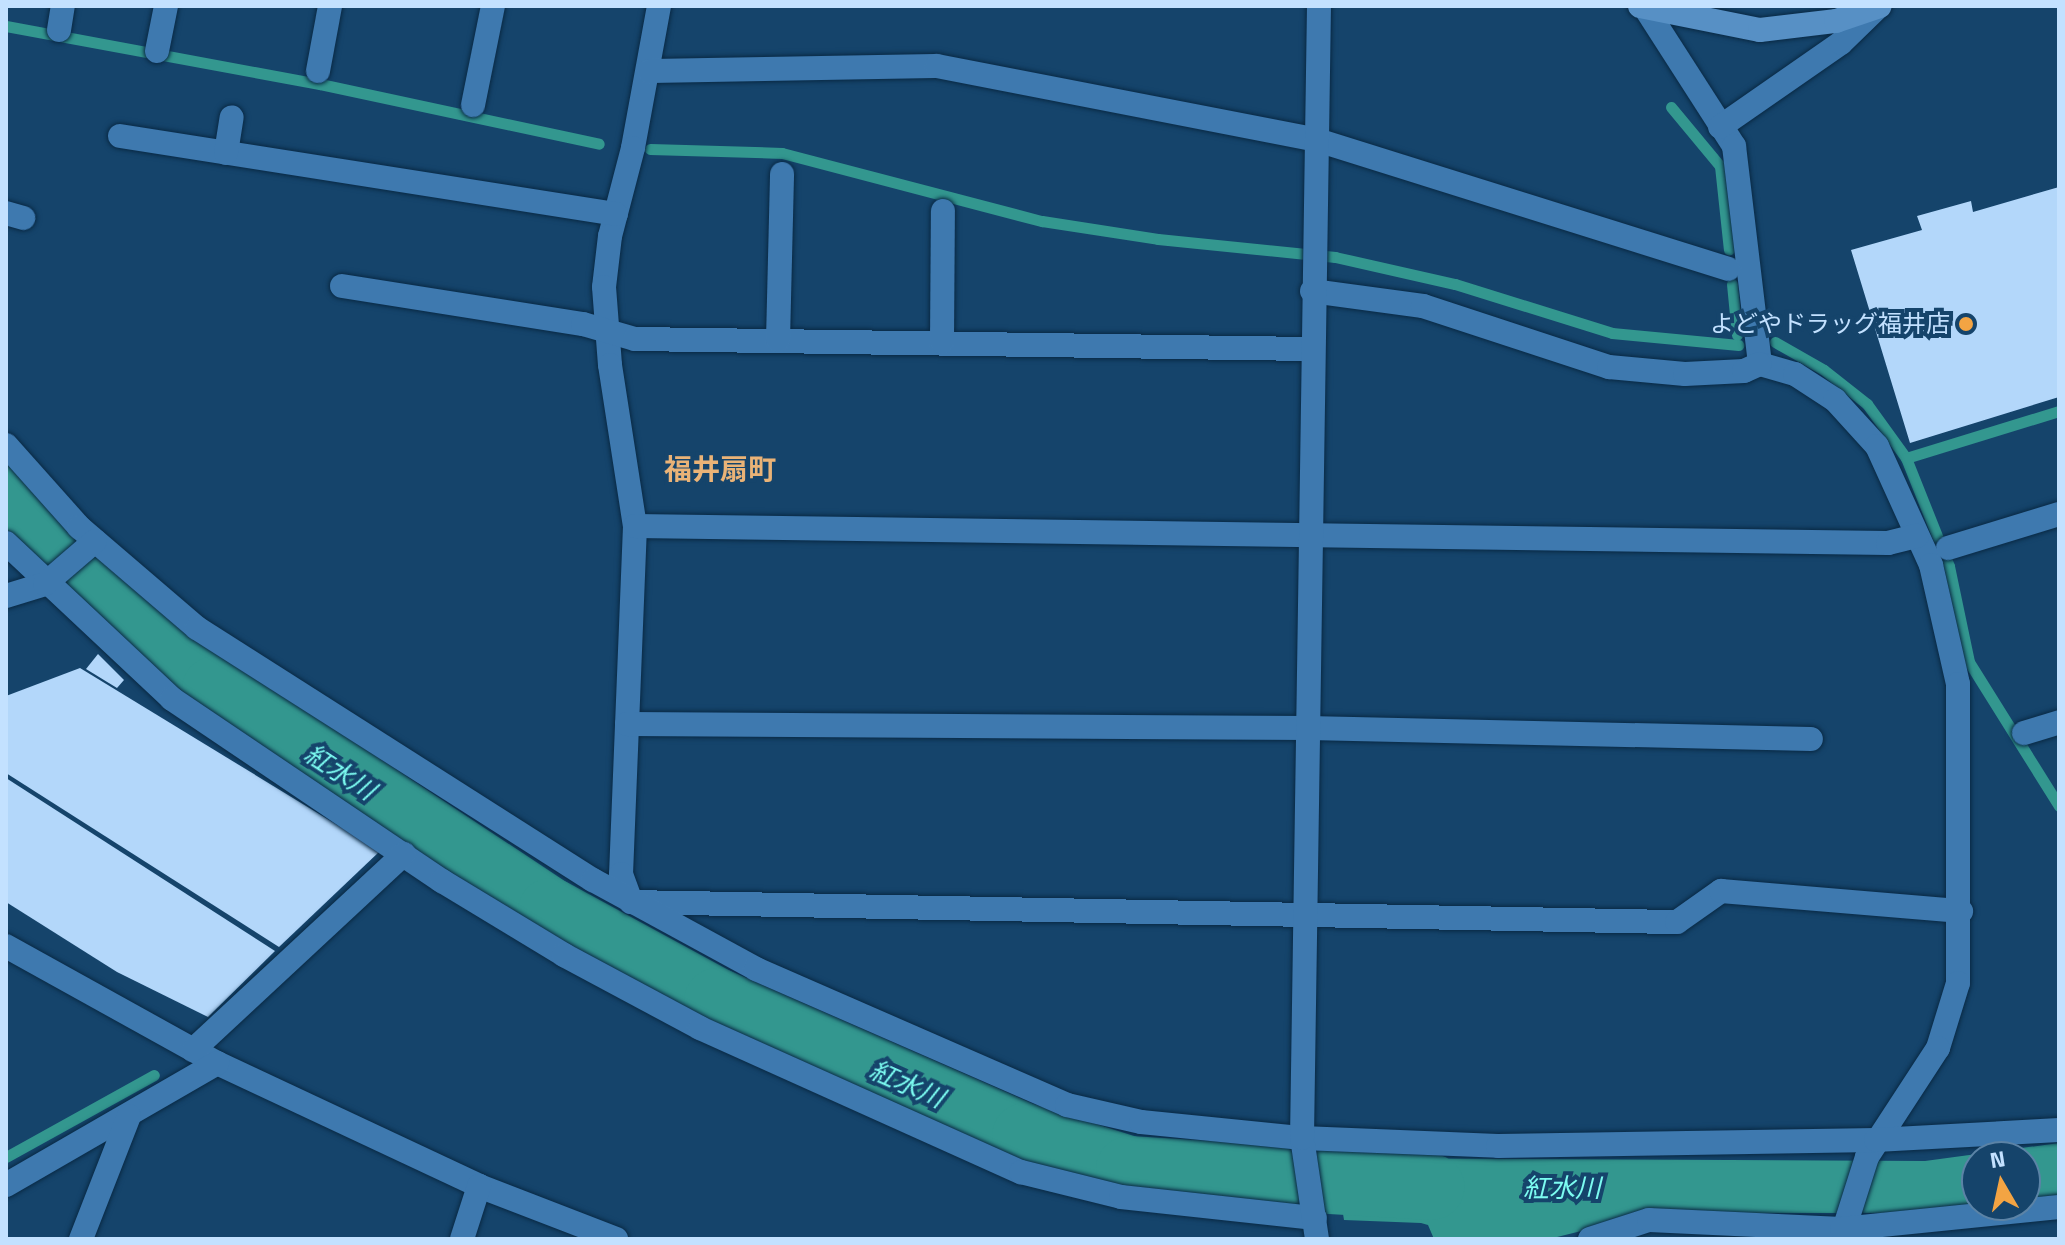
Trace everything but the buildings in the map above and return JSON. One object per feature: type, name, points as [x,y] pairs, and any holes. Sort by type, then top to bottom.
[{"type":"main road","points":[[1643,8],[1760,30],[1836,21],[1879,6]]},
{"type":"street","points":[[59,30],[63,6]]},
{"type":"street","points":[[157,51],[166,6]]},
{"type":"street","points":[[318,71],[330,6]]},
{"type":"street","points":[[473,105],[493,6]]},
{"type":"street","points":[[631,902],[621,874],[635,526],[607,332],[605,263],[649,71],[659,6]]},
{"type":"street","points":[[6,543],[172,699],[404,854],[564,955],[700,1028],[1021,1172],[1121,1197],[1316,1223],[1305,1144],[1305,917],[1311,533],[1310,349],[1319,6]]},
{"type":"street","points":[[1720,127],[1841,43],[1879,6]]},
{"type":"street","points":[[1643,8],[1736,153],[1760,364]]},
{"type":"street","points":[[649,71],[937,66],[1317,140],[1728,269]]},
{"type":"street","points":[[226,153],[232,117]]},
{"type":"street","points":[[120,136],[616,214]]},
{"type":"street","points":[[778,340],[782,174]]},
{"type":"street","points":[[942,342],[943,211]]},
{"type":"street","points":[[1312,283],[1423,306],[1609,367],[1685,374],[1744,371],[1760,364],[1795,374],[1852,416],[1877,446],[1931,565],[1958,684],[1962,951],[1950,1023],[1872,1148],[1844,1228]]},
{"type":"street","points":[[342,286],[635,339],[1310,349]]},
{"type":"street","points":[[6,445],[91,544],[197,628],[631,902],[756,969],[1067,1105],[1141,1122],[1305,1144],[1872,1148],[2059,1130]]},
{"type":"street","points":[[1948,548],[2059,514]]},
{"type":"street","points":[[635,526],[1888,543],[1917,536]]},
{"type":"street","points":[[6,596],[48,582],[91,544]]},
{"type":"street","points":[[2024,733],[2059,722]]},
{"type":"street","points":[[627,724],[1308,728],[1811,739]]},
{"type":"street","points":[[193,1050],[404,854]]},
{"type":"street","points":[[631,902],[1677,922],[1721,891],[1961,911]]},
{"type":"street","points":[[6,946],[217,1063],[479,1186],[616,1239]]},
{"type":"street","points":[[6,1185],[217,1063]]},
{"type":"street","points":[[81,1239],[129,1116]]},
{"type":"street","points":[[462,1239],[479,1186]]},
{"type":"street","points":[[1590,1239],[1649,1220],[1844,1228],[2059,1207]]},
{"type":"water","points":[[2059,1143],[2059,1198],[2041,1201],[2041,1145]]},
{"type":"water","points":[[1961,1156],[1961,1207],[1897,1213],[1654,1213],[1549,1239],[1434,1239],[1428,1225],[1421,1223],[1344,1220],[1336,1171],[1348,1158],[1925,1161]]},
{"type":"waterway","points":[[6,26],[320,84],[599,144]]},
{"type":"waterway","points":[[1671,107],[1720,166],[1729,250]]},
{"type":"waterway","points":[[650,149],[782,153],[1042,221],[1158,239],[1335,257],[1455,284],[1612,333],[1738,345]]},
{"type":"waterway","points":[[1732,284],[1737,335]]},
{"type":"waterway","points":[[1775,342],[1824,370],[1867,404],[1906,458],[2059,411]]},
{"type":"waterway","points":[[1906,458],[1949,566],[1969,662],[2059,806]]},
{"type":"waterway","name":"紅水川","points":[[6,491],[101,594],[215,689],[551,911],[717,1001],[1025,1136],[1129,1169],[1431,1187]]},
{"type":"waterway","points":[[6,1157],[154,1075]]},
{"type":"place","name":"よどやドラッグ福井店","points":[[1966,324]]},
{"type":"district","name":"福井扇町","points":[[720,469]]}]
